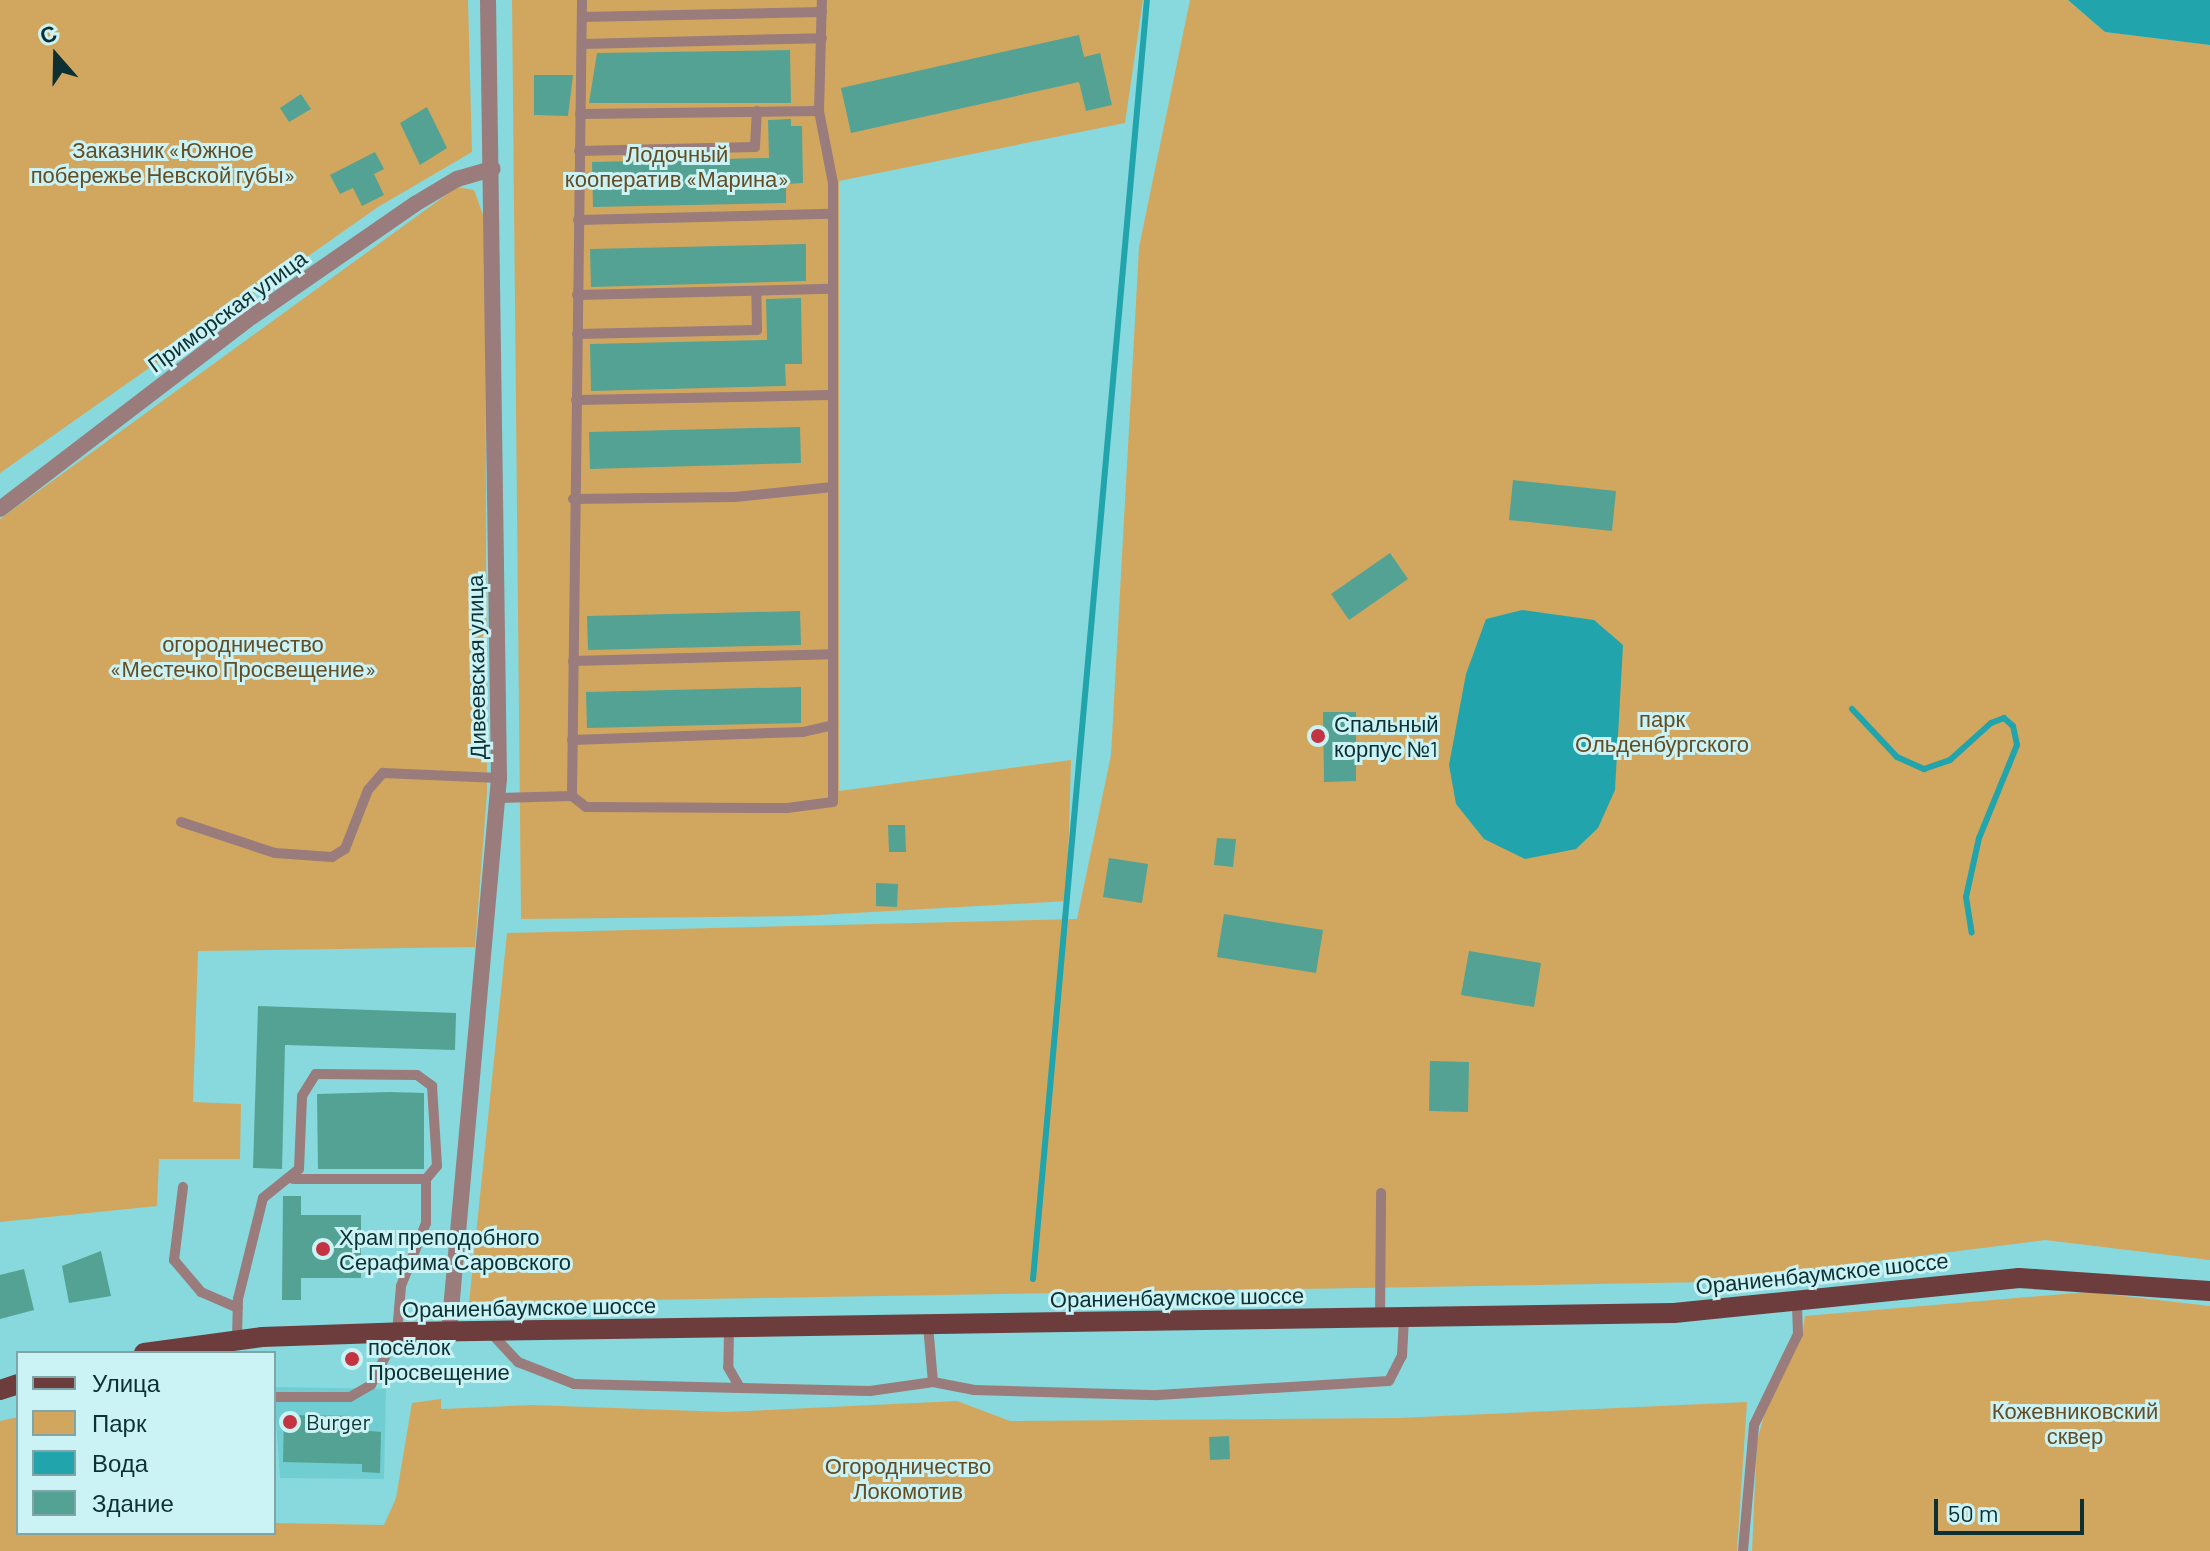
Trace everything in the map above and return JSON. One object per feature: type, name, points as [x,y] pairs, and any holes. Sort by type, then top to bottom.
[{"type":"main road","name":"Ораниенбаумское шоссе","points":[[157,1351],[237,1339],[397,1333],[1674,1313],[2019,1278],[2210,1291]]},
{"type":"street","name":"Дивеевская улица","points":[[449,1332],[499,778],[493,169],[488,0]]},
{"type":"street","name":"Приморская улица","points":[[0,509],[247,320],[415,204],[478,170],[493,169]]},
{"type":"lane","points":[[572,796],[573,499],[582,0]]},
{"type":"lane","points":[[497,798],[572,796],[586,807],[787,808],[833,802],[831,214],[819,111],[822,6],[582,17]]},
{"type":"lane","points":[[582,44],[822,38]]},
{"type":"lane","points":[[579,151],[755,147],[757,111]]},
{"type":"lane","points":[[580,114],[819,111]]},
{"type":"lane","points":[[578,220],[831,214]]},
{"type":"lane","points":[[577,295],[831,289]]},
{"type":"lane","points":[[577,334],[757,330],[756,291]]},
{"type":"lane","points":[[576,400],[831,395]]},
{"type":"lane","points":[[573,499],[735,497],[832,487]]},
{"type":"lane","points":[[573,661],[833,654]]},
{"type":"lane","points":[[572,740],[803,732],[833,725]]},
{"type":"lane","points":[[181,822],[275,853],[332,857],[345,849],[368,790],[383,773],[499,778]]},
{"type":"lane","points":[[276,1397],[350,1397],[371,1385],[397,1333],[401,1286],[426,1223],[426,1179],[437,1166],[432,1086],[417,1075],[316,1074],[302,1096],[293,1179]]},
{"type":"lane","points":[[237,1339],[238,1308],[263,1198],[293,1179],[426,1179]]},
{"type":"lane","points":[[183,1187],[174,1260],[201,1292],[238,1308]]},
{"type":"lane","points":[[1380,1318],[1381,1193]]},
{"type":"lane","points":[[1743,1551],[1754,1425],[1798,1334],[1797,1302]]},
{"type":"lane","points":[[489,1331],[518,1362],[574,1384],[870,1391],[933,1382],[974,1390],[1158,1395],[1379,1383],[1396,1377],[1404,1318]]},
{"type":"lane","points":[[928,1325],[933,1382]]},
{"type":"lane","points":[[729,1328],[728,1367],[740,1388]]},
{"type":"shaded area","points":[[276,1387],[386,1389],[384,1479],[280,1478]]},
{"type":"green space","name":"Заказник «Южное побережье Невской губы»","points":[[0,0],[468,0],[472,152],[378,207],[0,473]]},
{"type":"green space","name":"Лодочный кооператив «Марина»","points":[[512,0],[1143,0],[1125,123],[839,181],[839,791],[1071,760],[1067,901],[801,916],[521,919]]},
{"type":"green space","name":"парк Ольденбургского","points":[[1190,0],[2068,0],[2105,32],[2210,45],[2210,1260],[2045,1240],[1711,1282],[469,1303],[507,933],[1077,919],[1111,755],[1139,247]]},
{"type":"green space","name":"огородничество «Местечко Просвещение»","points":[[457,187],[474,190],[485,220],[487,793],[475,947],[198,951],[193,1102],[241,1104],[240,1159],[159,1159],[157,1206],[0,1222],[0,519]]},
{"type":"green space","name":"Кожевниковский сквер","points":[[2088,1292],[2210,1306],[2210,1551],[1752,1551],[1757,1441],[1774,1379],[1802,1336],[1805,1316]]},
{"type":"green space","name":"Огородничество Локомотив","points":[[441,1399],[441,1409],[532,1405],[726,1412],[957,1401],[1010,1421],[1398,1418],[1747,1402],[1737,1551],[0,1551],[0,1421],[16,1417],[16,1535],[276,1535],[276,1523],[384,1525],[396,1498],[412,1403]]},
{"type":"water","points":[[2068,0],[2210,0],[2210,45],[2105,32]]},
{"type":"water","points":[[1522,610],[1594,620],[1623,645],[1615,790],[1598,828],[1576,849],[1525,859],[1484,839],[1456,804],[1449,765],[1466,674],[1486,619]]},
{"type":"building","points":[[1079,35],[1084,57],[1100,53],[1112,105],[1086,111],[1079,82],[851,133],[841,88]]},
{"type":"building","points":[[790,50],[791,103],[589,103],[597,53]]},
{"type":"building","points":[[534,75],[573,75],[568,116],[534,115]]},
{"type":"building","points":[[301,94],[311,109],[289,122],[280,108]]},
{"type":"building","points":[[427,107],[447,148],[420,165],[400,123]]},
{"type":"building","points":[[791,119],[791,126],[802,126],[803,183],[786,184],[786,203],[593,207],[592,162],[769,158],[768,120]]},
{"type":"building","points":[[375,152],[384,169],[374,174],[384,195],[362,206],[353,188],[340,194],[330,175]]},
{"type":"building","points":[[806,244],[806,281],[591,287],[590,249]]},
{"type":"building","points":[[801,298],[802,364],[785,364],[786,386],[591,391],[590,344],[767,340],[766,299]]},
{"type":"building","points":[[800,427],[801,463],[590,469],[589,432]]},
{"type":"building","points":[[1513,480],[1616,491],[1612,531],[1509,520]]},
{"type":"building","points":[[1390,553],[1408,579],[1349,620],[1331,594]]},
{"type":"building","points":[[800,611],[801,645],[588,650],[587,616]]},
{"type":"building","points":[[801,687],[801,723],[587,728],[586,692]]},
{"type":"building","points":[[1323,712],[1356,712],[1356,781],[1324,782]]},
{"type":"building","points":[[888,825],[905,825],[906,852],[889,852]]},
{"type":"building","points":[[1217,838],[1236,839],[1233,867],[1214,865]]},
{"type":"building","points":[[1109,858],[1148,864],[1142,903],[1103,897]]},
{"type":"building","points":[[876,883],[898,884],[897,907],[876,906]]},
{"type":"building","points":[[1224,914],[1323,930],[1316,973],[1217,957]]},
{"type":"building","points":[[1469,951],[1541,963],[1534,1007],[1461,995]]},
{"type":"building","points":[[258,1006],[456,1013],[455,1050],[285,1045],[282,1169],[253,1168]]},
{"type":"building","points":[[1430,1061],[1469,1062],[1468,1112],[1429,1111]]},
{"type":"building","points":[[424,1093],[424,1169],[318,1169],[317,1094]]},
{"type":"building","name":"Храм преподобного Серафима Саровского","points":[[283,1196],[301,1196],[301,1215],[361,1215],[361,1278],[301,1278],[301,1300],[282,1300]]},
{"type":"building","points":[[101,1251],[111,1296],[69,1303],[62,1266]]},
{"type":"building","points":[[24,1269],[34,1310],[0,1319],[0,1275]]},
{"type":"building","points":[[284,1415],[350,1416],[350,1429],[381,1432],[380,1473],[362,1472],[362,1464],[283,1462]]},
{"type":"building","points":[[1229,1436],[1230,1459],[1210,1460],[1209,1437]]},
{"type":"waterway","points":[[1033,1279],[1147,0]]},
{"type":"waterway","points":[[1852,709],[1897,757],[1924,769],[1950,760],[1991,723],[2004,718],[2013,726],[2017,745],[1979,838],[1966,897],[1972,933]]},
{"type":"place","name":"Спальный корпус №1","points":[[1318,736]]},
{"type":"place","name":"Храм преподобного Серафима Саровского","points":[[323,1249]]},
{"type":"place","name":"посёлок Просвещение","points":[[352,1359]]},
{"type":"place","name":"Burger","points":[[290,1422]]}]
